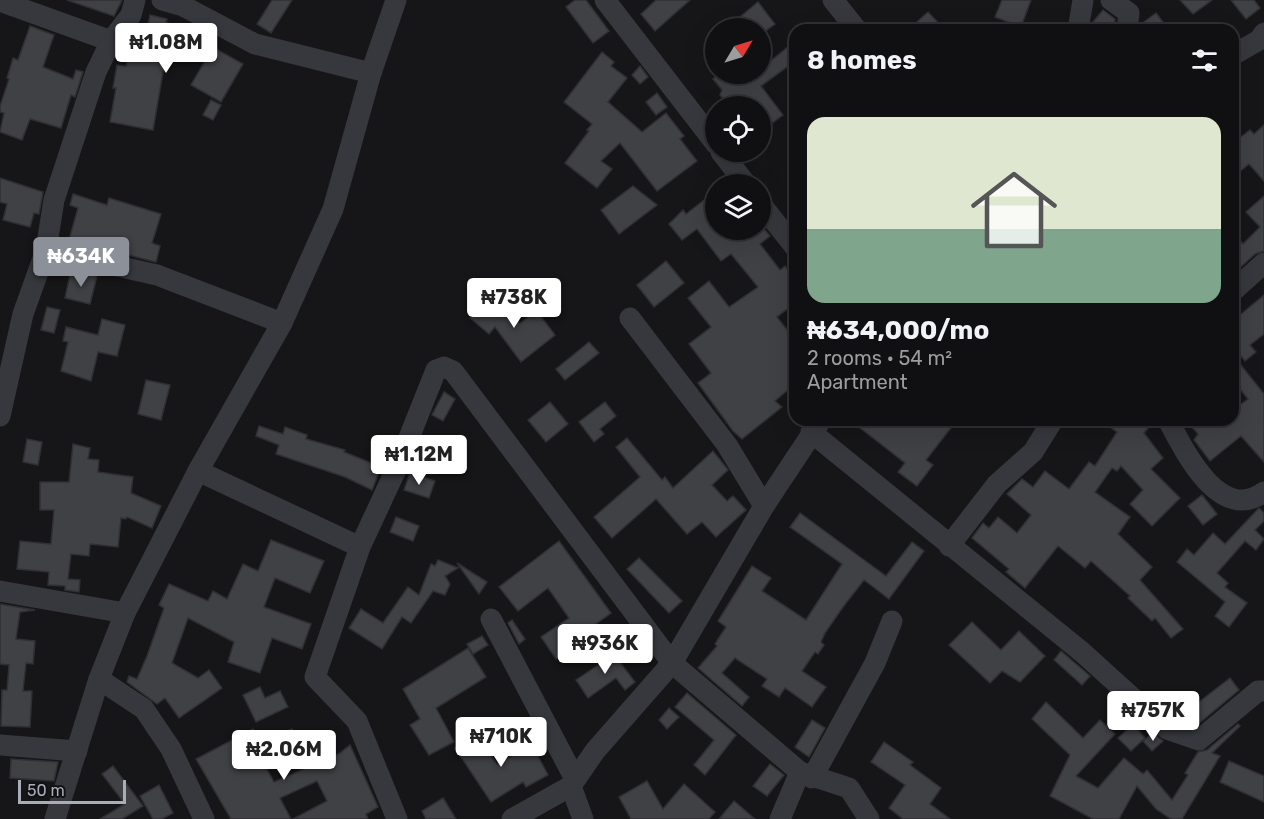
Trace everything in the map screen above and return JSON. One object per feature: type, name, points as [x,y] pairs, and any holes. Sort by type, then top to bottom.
[{"type":"street","points":[[0,416],[23,314],[46,250],[54,201],[79,132],[96,72],[111,41],[131,15],[135,0]]},
{"type":"street","points":[[162,0],[183,6],[255,44],[371,73]]},
{"type":"street","points":[[55,819],[99,679],[125,613],[198,471],[282,323],[333,209],[371,73],[396,0]]},
{"type":"street","points":[[605,0],[705,130]]},
{"type":"street","points":[[833,0],[852,24]]},
{"type":"street","points":[[1081,24],[1083,0]]},
{"type":"street","points":[[1111,0],[1129,13],[1128,24]]},
{"type":"street","points":[[0,1],[111,41]]},
{"type":"street","points":[[1239,52],[1259,40],[1264,33]]},
{"type":"street","points":[[729,162],[738,174]]},
{"type":"street","points":[[771,217],[789,239]]},
{"type":"street","points":[[46,250],[157,275],[282,323]]},
{"type":"street","points":[[1239,286],[1264,263]]},
{"type":"street","points":[[630,318],[727,445],[764,506]]},
{"type":"street","points":[[397,819],[357,721],[315,677],[360,547],[399,463],[436,370],[444,367],[453,371],[672,663],[806,775],[849,788],[868,819]]},
{"type":"street","points":[[512,819],[573,782],[595,751],[672,663],[764,506],[816,426],[949,546],[1082,652],[1167,729],[1198,740],[1258,691],[1264,691]]},
{"type":"street","points":[[949,546],[997,484],[1033,452],[1049,426]]},
{"type":"street","points":[[1172,426],[1211,487],[1227,498],[1241,502],[1264,492]]},
{"type":"street","points":[[198,471],[360,547]]},
{"type":"street","points":[[0,591],[125,613]]},
{"type":"street","points":[[491,619],[573,782],[583,819]]},
{"type":"street","points":[[780,819],[875,663],[892,621]]},
{"type":"street","points":[[99,679],[144,709],[171,749],[204,819]]},
{"type":"street","points":[[0,745],[77,751]]},
{"type":"building","points":[[67,0],[122,0],[114,16]]},
{"type":"building","points":[[272,0],[292,0],[271,33],[257,24]]},
{"type":"building","points":[[575,0],[586,0],[609,31],[593,43],[566,7]]},
{"type":"building","points":[[656,0],[690,0],[655,31],[641,14]]},
{"type":"building","points":[[1002,0],[1031,0],[1022,24],[1013,24],[995,17]]},
{"type":"building","points":[[1180,0],[1212,0],[1193,14]]},
{"type":"building","points":[[1231,0],[1254,0],[1260,8],[1246,19]]},
{"type":"building","points":[[758,2],[770,18],[739,18]]},
{"type":"building","points":[[1103,10],[1115,19],[1115,24],[1092,23]]},
{"type":"building","points":[[928,12],[939,24],[915,24]]},
{"type":"building","points":[[1156,13],[1164,24],[1141,24]]},
{"type":"building","points":[[150,15],[167,19],[166,22],[208,42],[207,44],[243,64],[221,102],[191,85],[206,59],[171,42],[163,72],[153,130],[110,122],[116,88],[113,88],[117,65],[126,66],[129,55],[141,58]]},
{"type":"building","points":[[30,26],[54,35],[43,67],[73,79],[76,70],[83,72],[75,97],[71,95],[61,128],[30,119],[22,140],[0,132],[4,113],[0,112],[0,106],[13,58],[18,60]]},
{"type":"building","points":[[789,46],[789,65],[771,79],[771,61]]},
{"type":"building","points":[[602,52],[614,62],[611,66],[627,78],[608,102],[642,132],[666,113],[684,136],[680,139],[697,161],[657,191],[620,143],[601,161],[612,169],[597,188],[565,163],[592,124],[564,102]]},
{"type":"building","points":[[640,66],[648,77],[640,84],[632,75]]},
{"type":"building","points":[[717,84],[764,84],[761,86],[769,96],[721,96],[722,90]]},
{"type":"building","points":[[657,93],[667,107],[656,115],[646,102]]},
{"type":"building","points":[[771,99],[783,115],[771,124]]},
{"type":"building","points":[[211,100],[221,105],[213,120],[203,115]]},
{"type":"building","points":[[1264,125],[1264,181],[1249,164],[1239,172],[1239,138],[1250,130],[1254,134]]},
{"type":"building","points":[[0,178],[43,192],[39,214],[34,213],[30,227],[3,220],[7,204],[0,202]]},
{"type":"building","points":[[633,186],[657,205],[619,234],[601,210]]},
{"type":"building","points":[[73,194],[107,205],[109,198],[161,214],[152,243],[160,246],[156,262],[69,240],[78,208],[70,205]]},
{"type":"building","points":[[1264,196],[1264,251],[1255,254],[1239,269],[1239,239],[1243,244],[1260,227],[1246,212]]},
{"type":"building","points":[[705,199],[705,240],[697,229],[682,240],[669,224],[683,210],[686,214]]},
{"type":"building","points":[[705,240],[765,240],[760,244],[780,270],[785,266],[789,272],[789,308],[777,317],[789,332],[789,389],[775,401],[782,407],[742,439],[733,431],[698,383],[711,373],[689,344],[711,327],[688,298],[709,281],[729,307],[758,287],[731,254],[721,261]]},
{"type":"building","points":[[666,261],[684,283],[654,307],[637,285]]},
{"type":"building","points":[[83,273],[97,276],[90,304],[65,298],[70,275],[82,278]]},
{"type":"building","points":[[1264,295],[1264,334],[1250,345],[1256,352],[1245,361],[1239,354],[1240,315]]},
{"type":"building","points":[[488,297],[520,323],[537,311],[555,335],[521,362],[495,327],[489,334],[470,318]]},
{"type":"building","points":[[47,307],[60,310],[54,333],[41,330]]},
{"type":"building","points":[[102,319],[125,325],[117,356],[98,352],[91,381],[61,371],[68,342],[63,341],[66,327],[98,335]]},
{"type":"building","points":[[589,342],[599,353],[565,380],[556,369]]},
{"type":"building","points":[[1239,363],[1264,394],[1264,462],[1241,436],[1210,461],[1194,440],[1198,434],[1191,426],[1239,426],[1239,406],[1248,399],[1239,388]]},
{"type":"building","points":[[146,380],[170,385],[161,420],[138,414]]},
{"type":"building","points":[[444,392],[455,399],[443,421],[432,415]]},
{"type":"building","points":[[550,402],[568,424],[546,442],[528,420]]},
{"type":"building","points":[[605,402],[616,416],[600,429],[604,434],[594,442],[579,422]]},
{"type":"building","points":[[259,426],[283,434],[285,427],[307,435],[306,439],[345,450],[344,452],[381,467],[372,490],[345,477],[276,454],[279,445],[256,436]]},
{"type":"building","points":[[858,426],[952,426],[926,460],[933,465],[917,486],[898,472],[905,463]]},
{"type":"building","points":[[1108,426],[1149,427],[1144,433],[1163,458],[1151,469],[1180,498],[1152,526],[1130,504],[1143,490],[1121,466],[1117,471],[1112,468],[1095,492],[1130,517],[1118,534],[1152,567],[1140,580],[1183,629],[1171,638],[1155,618],[1152,621],[1128,598],[1130,596],[1091,561],[1085,568],[1058,546],[1025,588],[1006,572],[1009,569],[972,538],[983,523],[989,528],[998,517],[1017,533],[1031,515],[1007,494],[1022,479],[1033,487],[1045,471],[1069,489],[1089,462],[1095,466],[1117,432]]},
{"type":"building","points":[[627,438],[662,480],[665,477],[673,488],[713,451],[728,470],[712,485],[727,501],[733,496],[746,510],[716,537],[702,522],[687,534],[656,499],[612,538],[594,517],[640,477],[616,447]]},
{"type":"building","points":[[27,439],[42,442],[38,465],[23,462]]},
{"type":"building","points":[[73,444],[90,448],[88,459],[99,460],[98,472],[133,477],[131,493],[161,506],[152,528],[127,517],[126,519],[121,518],[118,547],[90,544],[89,556],[71,554],[68,579],[80,580],[79,592],[65,590],[65,586],[48,585],[49,572],[17,569],[20,541],[51,544],[54,510],[40,510],[40,482],[69,482]]},
{"type":"building","points":[[410,473],[435,481],[429,498],[404,490]]},
{"type":"building","points":[[1202,495],[1217,514],[1203,525],[1188,506]]},
{"type":"building","points":[[1259,508],[1264,513],[1264,521],[1255,530],[1264,539],[1256,550],[1245,541],[1217,573],[1228,583],[1225,587],[1247,603],[1229,627],[1215,616],[1225,602],[1177,562],[1187,549],[1194,555],[1213,533],[1225,544]]},
{"type":"building","points":[[800,513],[886,576],[912,542],[924,551],[889,599],[864,580],[843,607],[825,633],[821,642],[824,645],[818,654],[815,652],[802,671],[826,687],[812,707],[785,688],[779,697],[762,686],[767,679],[735,658],[722,673],[749,697],[742,706],[698,668],[717,646],[715,644],[726,627],[718,621],[752,566],[771,578],[762,591],[806,620],[842,564],[790,527]]},
{"type":"building","points":[[396,517],[419,526],[413,541],[390,532]]},
{"type":"building","points":[[271,540],[324,561],[310,593],[275,578],[264,607],[311,624],[302,649],[272,638],[260,673],[228,662],[234,642],[188,618],[172,663],[198,678],[209,670],[222,688],[179,718],[165,698],[157,704],[127,682],[129,676],[137,679],[147,656],[164,608],[159,605],[169,584],[208,601],[213,591],[227,599],[243,564],[258,571]]},
{"type":"building","points":[[559,541],[611,613],[581,635],[584,639],[556,659],[541,637],[569,618],[548,588],[518,611],[499,587]]},
{"type":"building","points":[[639,558],[682,601],[669,613],[627,569]]},
{"type":"building","points":[[438,560],[458,568],[445,576],[450,584],[445,595],[433,591],[411,623],[402,617],[382,649],[349,628],[361,609],[383,623],[408,587],[419,595],[431,564],[435,566]]},
{"type":"building","points":[[457,563],[487,582],[479,594]]},
{"type":"building","points":[[0,604],[35,610],[20,612],[16,639],[35,641],[33,664],[26,663],[23,691],[32,691],[30,727],[1,726],[2,690],[7,690],[9,665],[0,664]]},
{"type":"building","points":[[512,620],[525,639],[519,644],[508,623]]},
{"type":"building","points":[[972,622],[1001,650],[1019,631],[1045,656],[1020,682],[1002,671],[990,683],[949,645]]},
{"type":"building","points":[[482,636],[488,645],[473,654],[467,644]]},
{"type":"building","points":[[468,648],[486,677],[436,708],[454,742],[429,755],[410,725],[420,719],[403,689]]},
{"type":"building","points":[[611,650],[635,682],[625,690],[616,678],[588,698],[576,680],[604,661],[601,657]]},
{"type":"building","points":[[1061,651],[1090,676],[1082,685],[1054,660]]},
{"type":"building","points":[[1230,678],[1239,690],[1197,725],[1186,712]]},
{"type":"building","points":[[260,687],[265,698],[280,691],[288,707],[256,722],[243,695]]},
{"type":"building","points":[[687,693],[736,735],[705,775],[694,765],[714,740],[675,707]]},
{"type":"building","points":[[1046,702],[1083,738],[1100,720],[1115,734],[1076,776],[1098,788],[1124,758],[1143,774],[1147,770],[1172,800],[1188,775],[1185,773],[1198,752],[1207,750],[1238,724],[1240,726],[1212,753],[1220,756],[1182,819],[1171,819],[1156,809],[1137,786],[1119,819],[1093,819],[1050,796],[1070,755],[1032,719]]},
{"type":"building","points":[[669,708],[679,717],[667,729],[659,720]]},
{"type":"building","points":[[812,720],[825,728],[809,757],[795,747]]},
{"type":"building","points":[[1133,724],[1145,738],[1131,751],[1118,738]]},
{"type":"building","points":[[253,729],[261,743],[292,729],[300,745],[263,762],[274,782],[340,753],[350,745],[378,807],[366,814],[368,819],[293,819],[327,801],[317,781],[280,798],[291,819],[231,819],[196,759]]},
{"type":"building","points":[[1153,733],[1163,741],[1152,751],[1143,741]]},
{"type":"building","points":[[475,734],[497,764],[532,745],[548,775],[526,787],[523,782],[491,802],[455,748]]},
{"type":"building","points":[[884,742],[913,762],[910,765],[941,788],[930,804],[950,819],[903,819],[889,808],[905,785],[871,762]]},
{"type":"building","points":[[11,759],[58,762],[54,781],[10,778]]},
{"type":"building","points":[[1229,761],[1264,776],[1264,802],[1220,782]]},
{"type":"building","points":[[770,764],[784,775],[767,796],[753,786]]},
{"type":"building","points":[[113,766],[143,806],[122,819],[100,819],[125,804],[102,774]]},
{"type":"building","points":[[647,781],[663,809],[684,784],[715,812],[709,819],[631,819],[619,797]]},
{"type":"building","points":[[159,785],[173,813],[162,819],[153,819],[140,796]]},
{"type":"building","points":[[443,798],[456,819],[426,819],[422,811]]},
{"type":"building","points":[[734,801],[755,819],[719,819]]}]
